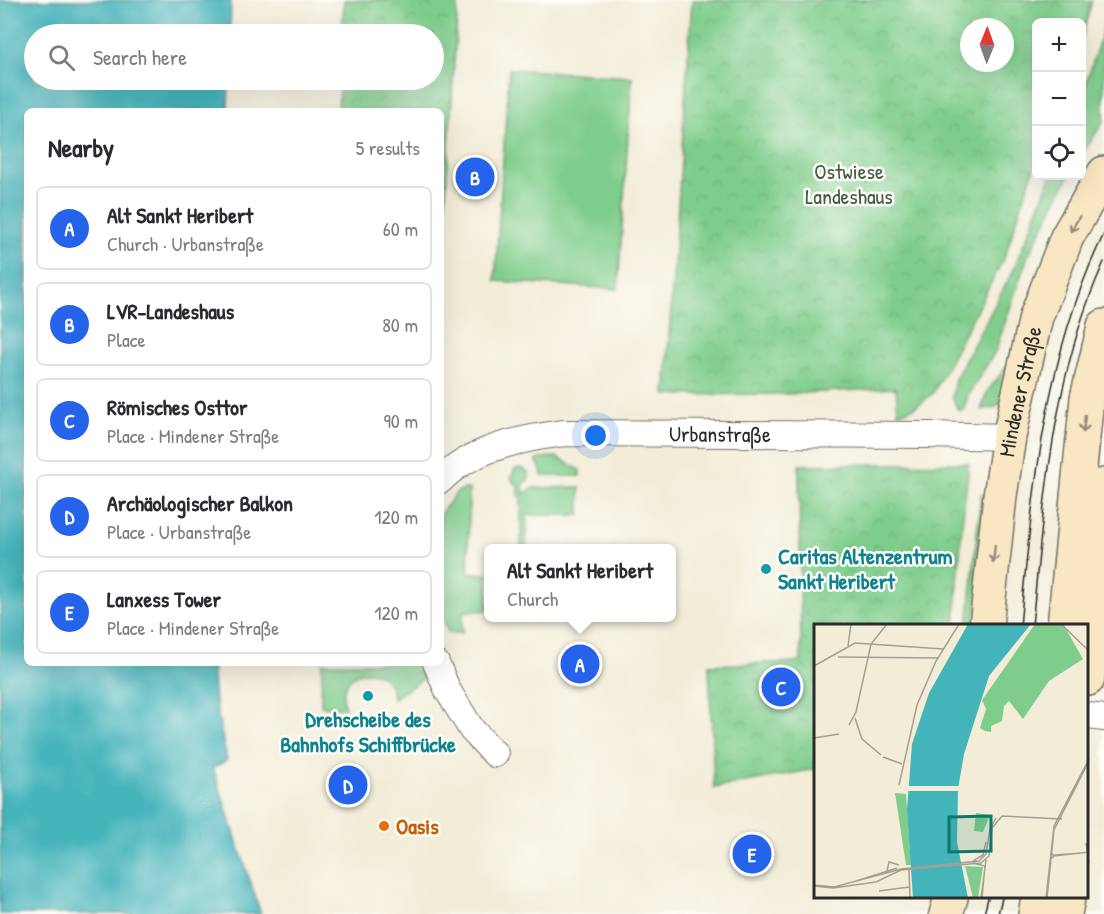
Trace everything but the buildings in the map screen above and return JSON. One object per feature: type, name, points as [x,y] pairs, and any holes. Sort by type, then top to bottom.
[{"type":"main road","name":"Mindener Straße","points":[[986,624],[1009,437],[1036,317],[1067,237],[1104,173]]},
{"type":"main road","points":[[1064,624],[1087,398],[1104,326]]},
{"type":"main road","points":[[1089,667],[1104,485]]},
{"type":"main road","points":[[946,914],[950,899]]},
{"type":"main road","points":[[1035,914],[1038,899]]},
{"type":"main road","points":[[1065,914],[1068,899]]},
{"type":"street","name":"Urbanstraße","points":[[444,478],[468,460],[489,450],[527,437],[565,433],[1009,437]]},
{"type":"street","points":[[437,666],[448,691],[472,730],[495,754]]},
{"type":"street","points":[[1089,716],[1104,718]]},
{"type":"green space","points":[[344,0],[458,0],[444,227],[444,108],[338,108],[339,90],[444,90],[444,24],[343,24]]},
{"type":"green space","name":"Ostwiese Landeshaus","points":[[692,0],[1092,0],[1086,23],[1086,18],[1032,18],[1032,174],[1004,258],[933,393],[921,403],[903,412],[898,412],[896,388],[785,394],[665,395]]},
{"type":"green space","points":[[1104,27],[1104,121],[1086,148],[1086,126],[1086,83]]},
{"type":"green space","points":[[509,69],[632,77],[618,289],[495,281]]},
{"type":"green space","points":[[1049,180],[1067,180],[1027,258],[995,352],[969,393],[963,411],[958,410],[952,397],[955,379],[1013,271]]},
{"type":"green space","points":[[1010,362],[999,406],[981,410],[987,392]]},
{"type":"green space","points":[[556,457],[580,470],[580,476],[542,476],[536,460]]},
{"type":"green space","points":[[969,463],[955,624],[814,624],[814,769],[714,788],[709,665],[801,662],[799,465]]},
{"type":"green space","points":[[521,468],[529,474],[523,485],[524,494],[533,488],[580,487],[580,515],[527,515],[526,544],[521,544],[521,497],[518,496],[518,485],[511,477],[515,469]]},
{"type":"green space","points":[[469,489],[468,573],[484,574],[484,610],[463,612],[462,633],[448,633],[444,621],[444,509],[457,492]]},
{"type":"green space","points":[[981,494],[989,494],[974,624],[968,624]]},
{"type":"green space","points":[[322,666],[420,666],[425,677],[393,699],[390,686],[384,677],[364,672],[354,676],[347,683],[343,694],[345,708],[321,706]]},
{"type":"water","points":[[0,0],[231,0],[230,24],[24,24],[24,90],[229,90],[228,108],[24,108],[24,666],[212,666],[215,701],[227,760],[213,768],[261,914],[0,914]]},
{"type":"tram line","points":[[1020,624],[1036,476],[1054,377],[1067,328],[1104,234]]},
{"type":"tram line","points":[[1032,624],[1046,487],[1062,395],[1072,350],[1086,305],[1104,262]]},
{"type":"tram line","points":[[984,914],[988,899]]},
{"type":"tram line","points":[[998,914],[1002,899]]},
{"type":"place","name":"LVR-Landeshaus","points":[[475,177]]},
{"type":"place","name":"Caritas Altenzentrum Sankt Heribert","points":[[766,569]]},
{"type":"place","name":"Alt Sankt Heribert","points":[[580,664]]},
{"type":"place","name":"Römisches Osttor","points":[[781,687]]},
{"type":"place","name":"Drehscheibe des Bahnhofs Schiffbrücke","points":[[368,696]]},
{"type":"place","name":"Archäologischer Balkon","points":[[348,785]]},
{"type":"place","name":"Oasis","points":[[384,826]]},
{"type":"place","name":"Lanxess Tower","points":[[752,854]]}]
